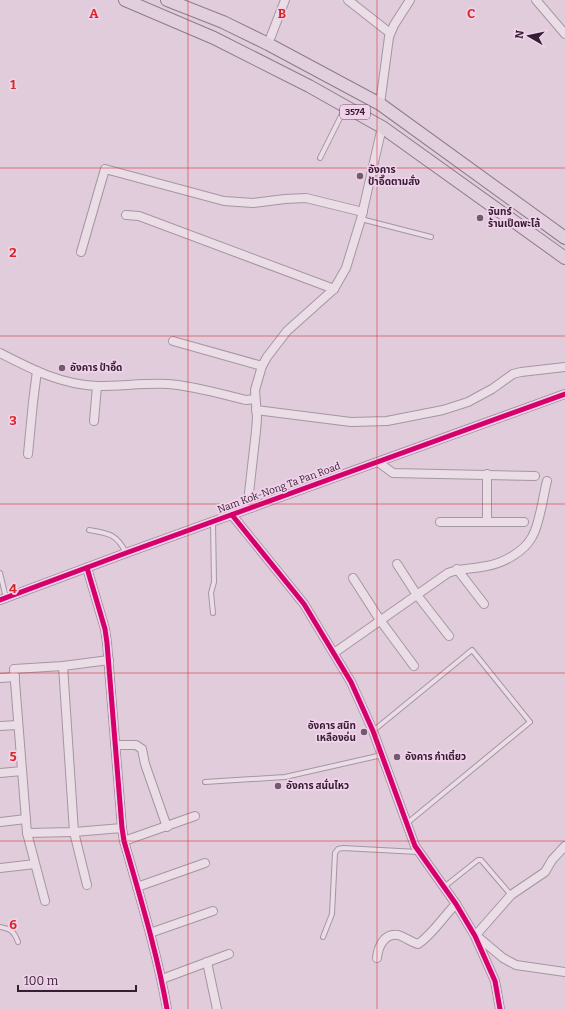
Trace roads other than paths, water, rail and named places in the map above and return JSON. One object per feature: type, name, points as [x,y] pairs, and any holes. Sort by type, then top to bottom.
[{"type":"main road","name":"3574","points":[[125,0],[214,38],[346,106],[382,127],[565,258]]},
{"type":"main road","name":"3574","points":[[167,0],[223,22],[268,44],[380,104],[565,238]]},
{"type":"street","points":[[268,44],[285,0]]},
{"type":"street","points":[[348,0],[390,33]]},
{"type":"street","points":[[380,104],[390,33],[410,0]]},
{"type":"street","points":[[536,0],[565,34]]},
{"type":"street","points":[[251,508],[248,500],[256,431],[256,382],[267,357],[287,331],[334,289],[346,268],[362,215],[382,127]]},
{"type":"street","points":[[81,252],[105,169],[224,201],[253,203],[306,198],[362,215]]},
{"type":"street","points":[[126,215],[139,216],[334,289]]},
{"type":"street","points":[[173,341],[262,366]]},
{"type":"street","points":[[0,353],[37,372],[66,382],[97,386],[181,385],[246,400],[255,399]]},
{"type":"street","points":[[256,410],[351,422],[388,421],[443,410],[468,402],[492,389],[509,377],[521,372],[565,366]]},
{"type":"street","points":[[28,454],[37,372]]},
{"type":"street","points":[[94,421],[97,386]]},
{"type":"street","name":"Nam Kok-Nong Ta Pan Road","points":[[3,599],[565,394]]},
{"type":"street","points":[[378,462],[392,473],[535,476]]},
{"type":"street","points":[[487,474],[487,522]]},
{"type":"street","points":[[334,653],[448,573],[457,569],[497,564],[523,549],[532,538],[536,528],[546,481]]},
{"type":"street","points":[[232,515],[304,604],[351,682],[373,731],[406,824],[418,852],[456,904],[475,936],[495,981],[500,1009]]},
{"type":"street","points":[[440,522],[524,522]]},
{"type":"street","points":[[397,564],[417,595],[449,636]]},
{"type":"street","points":[[87,568],[105,629],[109,660],[124,842],[162,979],[167,1009]]},
{"type":"street","points":[[457,569],[484,604]]},
{"type":"street","points":[[353,578],[380,620],[414,666]]},
{"type":"street","points":[[45,901],[27,833],[14,669],[63,666],[109,660]]},
{"type":"street","points":[[63,666],[74,832],[87,885]]},
{"type":"street","points":[[0,678],[15,677]]},
{"type":"street","points":[[0,726],[18,725]]},
{"type":"street","points":[[115,745],[136,745],[142,749],[145,764],[167,827]]},
{"type":"street","points":[[0,773],[22,772]]},
{"type":"street","points":[[124,842],[195,816]]},
{"type":"street","points":[[0,822],[26,819]]},
{"type":"street","points":[[27,833],[74,832],[122,828]]},
{"type":"street","points":[[475,936],[511,895],[545,872],[552,860],[565,846]]},
{"type":"street","points":[[137,887],[205,863]]},
{"type":"street","points":[[0,868],[35,864]]},
{"type":"street","points":[[377,958],[380,945],[386,938],[391,936],[398,935],[418,944],[422,942],[426,939],[444,915],[456,904]]},
{"type":"street","points":[[150,933],[213,911]]},
{"type":"street","points":[[475,936],[503,958],[516,965],[565,972]]},
{"type":"street","points":[[162,979],[229,954]]},
{"type":"street","points":[[207,962],[217,1009]]},
{"type":"lane","points":[[320,158],[346,106]]},
{"type":"lane","points":[[362,215],[431,237]]},
{"type":"lane","points":[[213,522],[214,582],[211,593],[213,613]]},
{"type":"lane","points":[[89,530],[110,534],[117,538],[121,542],[126,553]]},
{"type":"lane","points":[[0,573],[3,599]]},
{"type":"lane","points":[[373,731],[472,650],[530,722],[406,824]]},
{"type":"lane","points":[[205,782],[285,777],[382,755]]},
{"type":"lane","points":[[323,937],[332,914],[335,853],[338,849],[418,852]]},
{"type":"lane","points":[[443,887],[478,860],[481,860],[511,895]]},
{"type":"lane","points":[[0,927],[10,928],[15,934],[18,942]]},
{"type":"place","name":"อังคาร ป้าอี๊ดตามสั่ง","points":[[360,176]]},
{"type":"place","name":"จันทร์ ร้านเป็ดพะโล้","points":[[480,218]]},
{"type":"place","name":"อังคาร ป้าอี๊ด","points":[[62,368]]},
{"type":"place","name":"อังคาร สนิท เหลืองอ่น","points":[[364,732]]},
{"type":"place","name":"อังคาร ก๋าเตี๋ยว","points":[[397,757]]},
{"type":"place","name":"อังคาร สนั่นไหว","points":[[278,786]]}]
